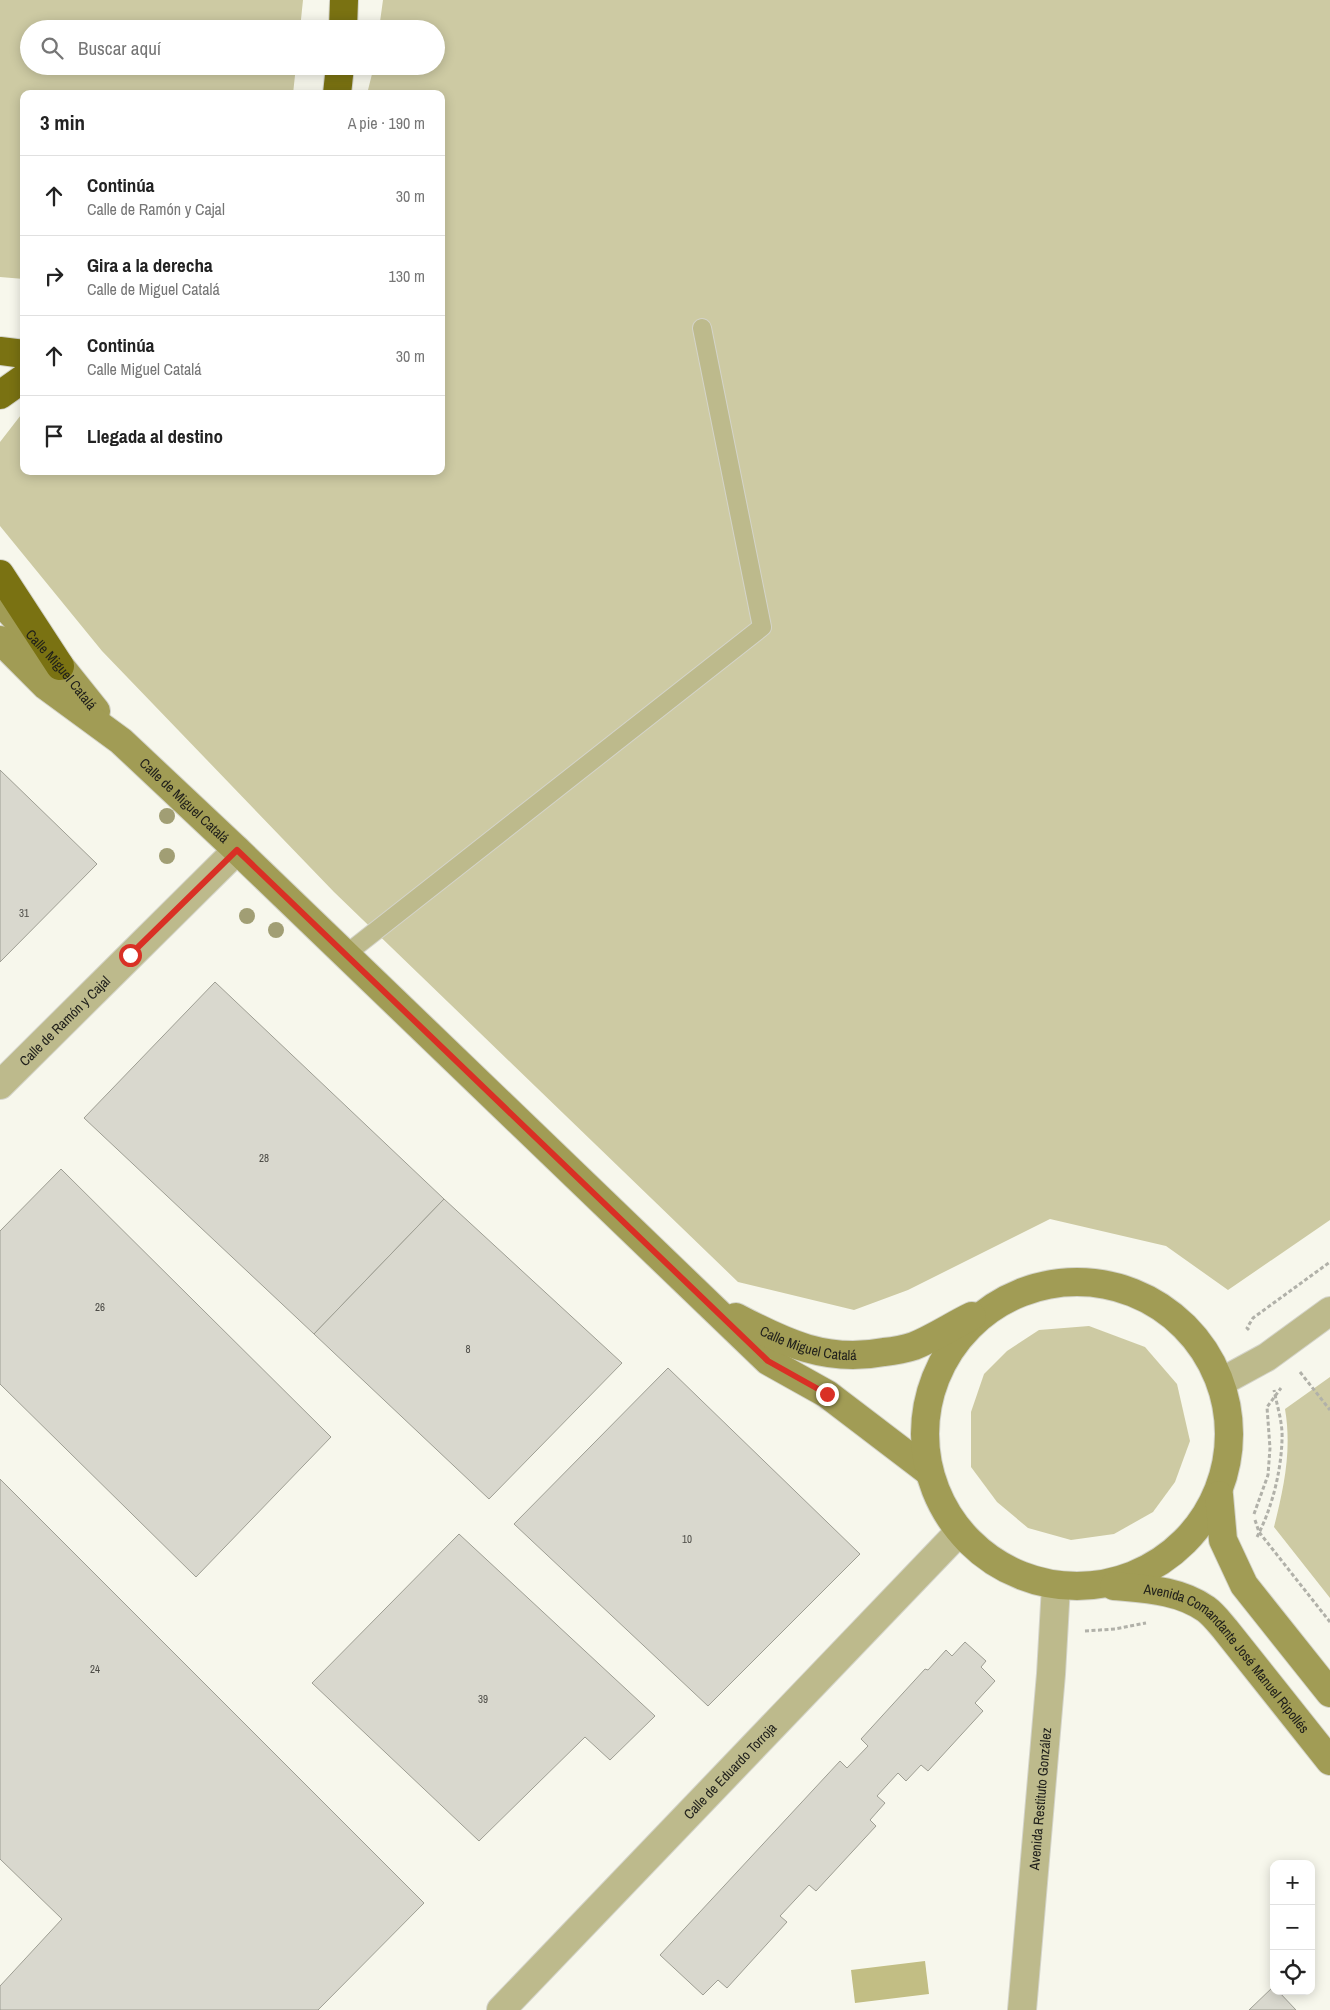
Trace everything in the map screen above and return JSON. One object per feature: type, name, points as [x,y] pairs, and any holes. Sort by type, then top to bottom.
[{"type":"highway","points":[[343,20],[344,0]]},
{"type":"highway","points":[[337,90],[339,75]]},
{"type":"highway","points":[[0,351],[20,354]]},
{"type":"highway","points":[[0,396],[20,381]]},
{"type":"highway","points":[[0,574],[60,666]]},
{"type":"street","name":"Calle Miguel Catalá","points":[[0,602],[60,666],[121,741]]},
{"type":"street","name":"Calle de Miguel Catalá","points":[[0,640],[46,686],[121,741],[708,1302]]},
{"type":"street","name":"Calle de Ramón y Cajal","points":[[0,1085],[237,850]]},
{"type":"street","points":[[1219,1495],[1176,1552],[1138,1575],[1106,1584],[1056,1586],[1010,1571],[959,1532],[941,1505],[928,1471],[924,1422],[936,1372],[963,1330],[1002,1300],[1036,1286],[1088,1280],[1142,1294],[1187,1325],[1222,1381],[1231,1443],[1219,1495],[1222,1540],[1244,1585],[1330,1693]]},
{"type":"street","name":"Calle Miguel Catalá","points":[[708,1302],[777,1339],[795,1346],[813,1351],[851,1356],[871,1355],[914,1346],[1002,1300]]},
{"type":"street","name":"Calle Miguel Catalá","points":[[708,1302],[768,1361],[827,1394],[928,1471]]},
{"type":"street","points":[[1222,1381],[1267,1357],[1330,1311]]},
{"type":"street","name":"Calle de Eduardo Torroja","points":[[501,2010],[959,1532]]},
{"type":"street","name":"Avenida Comandante José Manuel Ripollés","points":[[1106,1584],[1166,1591],[1207,1610],[1225,1629],[1330,1762]]},
{"type":"street","name":"Avenida Restituto González","points":[[1022,2010],[1051,1674],[1056,1586]]},
{"type":"lane","points":[[345,955],[762,627],[702,328]]},
{"type":"path","points":[[1294,1376],[1307,1366]]},
{"type":"path","points":[[1300,1372],[1330,1410]]},
{"type":"path","points":[[1281,1387],[1267,1406],[1270,1448],[1268,1475],[1254,1515],[1259,1532],[1330,1622]]},
{"type":"shaded area","points":[[0,0],[303,0],[301,20],[20,20],[20,75],[295,75],[293,90],[20,90],[20,279],[0,277]]},
{"type":"shaded area","points":[[383,0],[1330,0],[1330,1220],[1228,1290],[1166,1246],[1050,1219],[908,1290],[854,1310],[738,1282],[334,892],[102,651],[0,526],[0,442],[20,416],[20,475],[445,475],[445,90],[368,90],[372,75],[445,75],[445,20],[380,20]]},
{"type":"shaded area","points":[[1089,1326],[1145,1347],[1177,1384],[1190,1441],[1175,1482],[1153,1512],[1114,1534],[1071,1540],[1028,1528],[997,1502],[971,1467],[971,1412],[984,1374],[1007,1351],[1039,1330]]},
{"type":"shaded area","points":[[1330,1377],[1330,1598],[1274,1527],[1286,1468],[1288,1439],[1285,1409]]},
{"type":"shaded area","points":[[925,1961],[929,1994],[855,2003],[851,1970]]},
{"type":"building","points":[[0,770],[97,864],[0,962]]},
{"type":"building","points":[[215,982],[444,1199],[314,1334],[84,1118]]},
{"type":"building","points":[[61,1169],[331,1437],[196,1577],[0,1384],[0,1231]]},
{"type":"building","points":[[444,1199],[622,1363],[489,1499],[314,1334]]},
{"type":"building","points":[[668,1368],[860,1554],[708,1706],[514,1524]]},
{"type":"building","points":[[0,1479],[424,1903],[318,2010],[0,2010],[0,1986],[62,1919],[0,1859]]},
{"type":"building","points":[[459,1534],[655,1716],[610,1760],[585,1737],[479,1841],[312,1683]]},
{"type":"building","points":[[965,1642],[986,1661],[981,1667],[995,1681],[975,1703],[983,1711],[928,1771],[921,1765],[906,1781],[898,1773],[877,1796],[885,1803],[870,1820],[876,1826],[816,1891],[809,1885],[780,1916],[787,1922],[727,1988],[718,1980],[703,1995],[660,1955],[840,1761],[847,1768],[868,1746],[861,1739],[925,1669],[928,1670],[946,1650],[952,1656]]},
{"type":"building","points":[[1270,1990],[1270,1995],[1282,1995],[1296,2010],[1249,2010]]},
{"type":"route","points":[[130,955],[237,850],[768,1361],[827,1394]]}]
